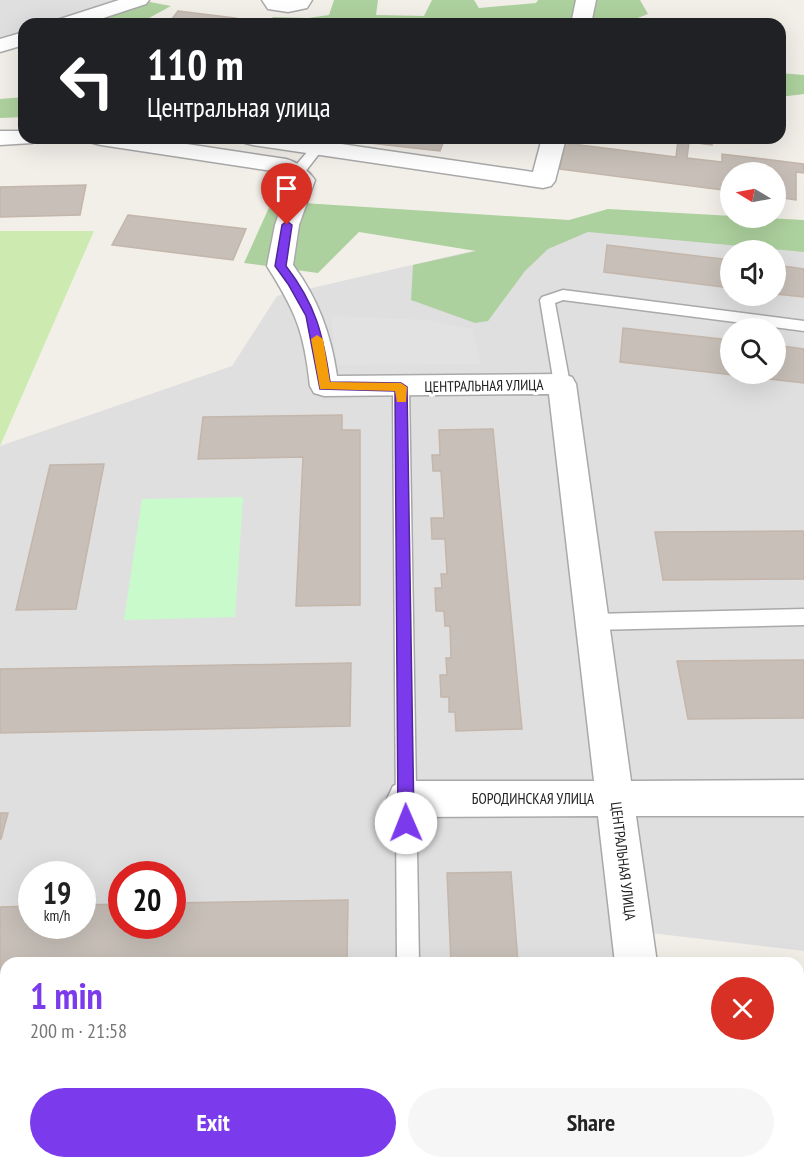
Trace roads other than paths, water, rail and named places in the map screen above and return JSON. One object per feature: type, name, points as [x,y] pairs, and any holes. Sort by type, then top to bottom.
[{"type":"street","points":[[83,18],[139,0]]},
{"type":"street","points":[[266,18],[273,2],[288,6],[300,4],[302,0]]},
{"type":"street","points":[[582,18],[586,0]]},
{"type":"street","points":[[0,46],[18,40]]},
{"type":"street","points":[[0,138],[18,138]]},
{"type":"street","points":[[141,144],[286,166],[296,174]]},
{"type":"street","points":[[296,144],[543,181],[552,144]]},
{"type":"street","name":"ЦЕНТРАЛЬНАЯ УЛИЦА","points":[[296,174],[303,180],[287,225],[280,266],[293,282],[311,316],[319,348],[324,386],[562,384],[635,957]]},
{"type":"street","name":"БОРОДИНСКАЯ УЛИЦА","points":[[406,799],[804,798]]},
{"type":"lane","points":[[296,174],[318,147]]},
{"type":"lane","points":[[562,384],[547,300],[563,295],[804,326]]},
{"type":"lane","points":[[401,387],[408,957]]},
{"type":"lane","points":[[592,622],[804,617]]}]
